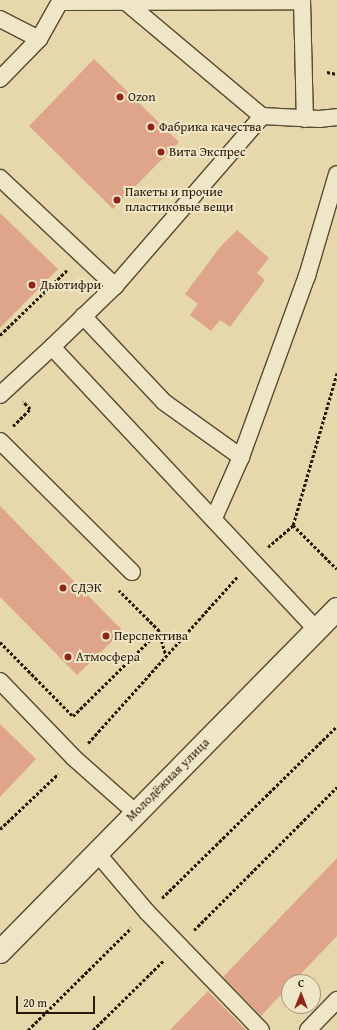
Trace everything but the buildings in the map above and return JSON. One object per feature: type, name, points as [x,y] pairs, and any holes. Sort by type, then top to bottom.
[{"type":"main road","name":"Молодёжная улица","points":[[1,948],[97,853],[337,609]]},
{"type":"lane","points":[[0,79],[39,39],[61,1],[126,2],[302,0],[305,119]]},
{"type":"lane","points":[[126,2],[262,116],[305,119],[337,117]]},
{"type":"lane","points":[[0,19],[39,39]]},
{"type":"lane","points":[[0,395],[115,286],[262,116]]},
{"type":"lane","points":[[214,518],[241,457],[307,276],[337,174]]},
{"type":"lane","points":[[0,178],[115,286]]},
{"type":"lane","points":[[84,316],[164,402],[241,457]]},
{"type":"lane","points":[[52,347],[214,518],[317,630]]},
{"type":"lane","points":[[0,441],[132,572]]},
{"type":"lane","points":[[0,681],[74,758],[136,813]]},
{"type":"lane","points":[[97,853],[147,912],[261,1030]]},
{"type":"lane","points":[[308,1030],[337,1000]]},
{"type":"path","points":[[327,66],[327,74],[337,74]]},
{"type":"path","points":[[0,335],[70,267]]},
{"type":"path","points":[[0,829],[74,758],[252,561],[293,525],[337,373]]},
{"type":"path","points":[[293,525],[337,569]]},
{"type":"path","points":[[115,587],[159,631],[166,656]]},
{"type":"path","points":[[0,642],[73,716],[159,631]]},
{"type":"path","points":[[28,1030],[337,726]]},
{"type":"path","points":[[93,1030],[337,787]]},
{"type":"place","name":"Ozon","points":[[120,97]]},
{"type":"place","name":"Фабрика качества","points":[[151,127]]},
{"type":"place","name":"Вита Экспрес","points":[[161,152]]},
{"type":"place","name":"Пакеты и прочие пластиковые вещи","points":[[117,200]]},
{"type":"place","name":"Дьютифри","points":[[32,285]]},
{"type":"place","name":"СДЭК","points":[[63,588]]},
{"type":"place","name":"Перспектива","points":[[106,636]]},
{"type":"place","name":"Атмосфера","points":[[68,657]]}]
